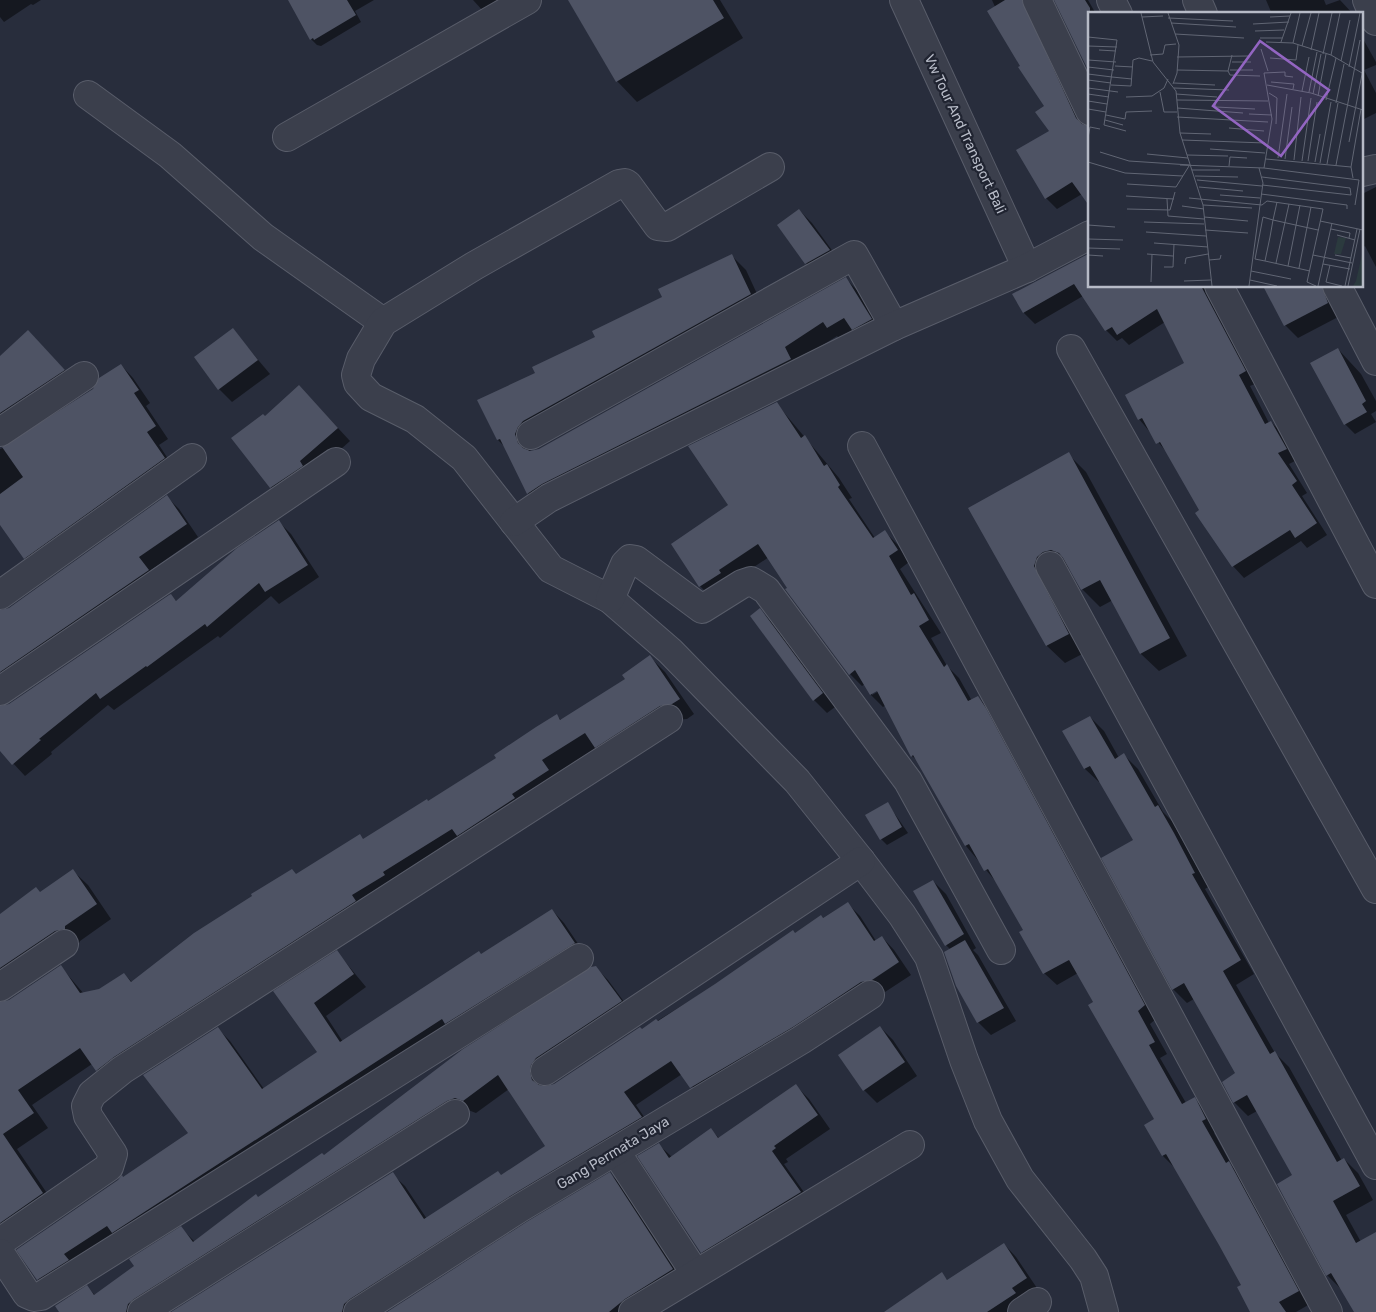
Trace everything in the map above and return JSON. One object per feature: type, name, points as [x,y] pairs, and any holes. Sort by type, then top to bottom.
[{"type":"street","points":[[288,137],[527,0]]},
{"type":"street","name":"Vw Tour And Transport Bali","points":[[904,0],[1027,268]]},
{"type":"street","points":[[1037,0],[1088,107]]},
{"type":"street","points":[[1111,0],[1117,12]]},
{"type":"street","points":[[1196,0],[1202,12]]},
{"type":"street","points":[[1367,0],[1376,21]]},
{"type":"street","points":[[88,95],[170,155],[263,237],[383,322]]},
{"type":"street","points":[[770,167],[667,227],[658,226],[628,185],[625,182],[620,184],[474,266],[383,322],[361,358],[356,375],[358,383],[371,398],[415,420],[464,458],[551,568],[610,599],[670,651],[797,781],[861,860],[902,915],[929,957],[964,1060],[988,1122],[1020,1179],[1083,1259],[1094,1276],[1104,1312]]},
{"type":"street","points":[[514,522],[549,498],[894,326],[1027,268],[1088,236]]},
{"type":"street","points":[[531,435],[854,255],[894,326]]},
{"type":"street","points":[[1220,288],[1376,584]]},
{"type":"street","points":[[1338,288],[1376,361]]},
{"type":"street","points":[[1071,349],[1376,889]]},
{"type":"street","points":[[0,432],[84,376]]},
{"type":"street","points":[[862,446],[1328,1312]]},
{"type":"street","points":[[0,594],[192,458]]},
{"type":"street","points":[[0,691],[336,462]]},
{"type":"street","points":[[610,599],[625,564],[630,559],[636,560],[702,609],[742,584],[751,581],[766,590],[908,780],[1001,950]]},
{"type":"street","points":[[1050,566],[1376,1165]]},
{"type":"street","points":[[0,1242],[109,1167],[113,1154],[88,1116],[86,1106],[92,1094],[122,1070],[668,719]]},
{"type":"street","points":[[545,1071],[861,860]]},
{"type":"street","points":[[0,987],[64,944]]},
{"type":"street","points":[[0,1253],[27,1294],[34,1297],[41,1296],[579,958]]},
{"type":"street","name":"Gang Permata Jaya","points":[[358,1312],[520,1208],[801,1040],[870,996]]},
{"type":"street","points":[[142,1312],[455,1114]]},
{"type":"street","points":[[633,1312],[910,1144]]},
{"type":"street","points":[[616,1152],[695,1273]]},
{"type":"building","points":[[288,0],[347,0],[356,15],[314,40],[313,38],[310,40]]},
{"type":"building","points":[[568,0],[713,0],[724,18],[616,82]]},
{"type":"building","points":[[1005,0],[1022,0],[1076,118],[1082,124],[1088,126],[1088,204],[1072,182],[1045,199],[1016,150],[1049,131],[1035,112],[1044,106],[1018,67],[1020,66],[987,11]]},
{"type":"building","points":[[1054,0],[1085,0],[1090,8],[1090,12],[1088,12],[1088,70]]},
{"type":"building","points":[[799,209],[830,250],[805,264],[777,225]]},
{"type":"building","points":[[732,254],[751,294],[523,421],[515,434],[518,443],[530,451],[539,449],[846,277],[872,319],[852,330],[844,318],[827,328],[823,322],[785,347],[791,359],[542,484],[527,494],[500,439],[497,440],[477,400],[535,373],[532,367],[595,337],[592,331],[662,297],[658,289]]},
{"type":"building","points":[[1088,254],[1088,288],[1202,288],[1246,371],[1239,375],[1265,424],[1271,421],[1287,449],[1278,453],[1297,481],[1292,485],[1317,523],[1295,538],[1290,530],[1232,567],[1195,513],[1199,510],[1160,442],[1156,444],[1142,418],[1138,420],[1125,395],[1184,363],[1157,309],[1117,335],[1112,327],[1105,331],[1074,284],[1023,313],[1012,294]]},
{"type":"building","points":[[1264,288],[1323,288],[1328,303],[1284,326]]},
{"type":"building","points":[[233,328],[258,360],[218,390],[194,357]]},
{"type":"building","points":[[28,330],[65,370],[0,413],[0,356]]},
{"type":"building","points":[[1338,348],[1366,401],[1362,404],[1367,412],[1344,425],[1310,363]]},
{"type":"building","points":[[121,364],[139,390],[134,393],[156,426],[147,432],[165,458],[24,559],[0,525],[0,494],[23,477],[2,447],[93,389],[99,378]]},
{"type":"building","points":[[299,385],[338,428],[300,461],[303,466],[270,488],[231,438],[263,414],[265,416]]},
{"type":"building","points":[[777,402],[801,438],[805,435],[824,466],[827,464],[840,485],[838,487],[873,538],[885,530],[898,550],[889,556],[911,595],[914,593],[929,620],[919,626],[944,667],[947,664],[968,701],[978,696],[986,708],[1145,1005],[1138,1011],[1155,1042],[1149,1045],[1182,1104],[1195,1097],[1206,1119],[1202,1121],[1226,1163],[1229,1161],[1299,1291],[1279,1302],[1286,1312],[1250,1312],[1237,1287],[1241,1285],[1219,1245],[1166,1154],[1162,1156],[1144,1125],[1154,1119],[1088,1005],[1093,1002],[1069,960],[1043,974],[1019,932],[1023,930],[988,869],[984,871],[969,844],[965,846],[913,755],[911,757],[877,691],[870,695],[855,670],[849,675],[785,589],[787,588],[758,544],[719,570],[721,573],[699,587],[671,544],[728,505],[688,446]]},
{"type":"building","points":[[1069,452],[1170,638],[1140,654],[1100,580],[1081,590],[1063,558],[1059,553],[1051,550],[1043,552],[1037,557],[1034,566],[1069,634],[1046,646],[968,508]]},
{"type":"building","points":[[167,495],[187,524],[139,557],[149,570],[0,672],[0,610],[9,608]]},
{"type":"building","points":[[279,520],[308,565],[265,592],[259,583],[207,627],[205,624],[100,699],[96,693],[39,739],[41,740],[12,765],[0,751],[0,706],[9,704],[169,595],[171,594],[176,601],[237,548]]},
{"type":"building","points":[[760,608],[823,693],[813,701],[750,616]]},
{"type":"building","points":[[650,655],[680,699],[672,704],[660,706],[595,748],[585,733],[542,760],[549,770],[512,794],[515,798],[457,836],[452,829],[383,872],[385,875],[352,895],[356,901],[114,1057],[96,1071],[80,1048],[18,1090],[34,1113],[3,1134],[43,1193],[0,1223],[0,1002],[9,1000],[61,965],[80,993],[99,989],[124,973],[131,982],[194,933],[252,896],[251,894],[292,869],[296,874],[360,834],[363,839],[427,799],[428,801],[496,758],[494,755],[536,727],[557,714],[560,720],[625,679],[622,675]]},
{"type":"building","points":[[1090,716],[1115,759],[1124,753],[1155,807],[1158,805],[1195,873],[1192,874],[1241,960],[1223,971],[1270,1054],[1275,1051],[1337,1162],[1344,1158],[1360,1186],[1333,1201],[1356,1243],[1376,1232],[1376,1312],[1354,1312],[1331,1273],[1326,1276],[1277,1184],[1292,1175],[1247,1095],[1233,1103],[1222,1082],[1235,1073],[1184,983],[1172,990],[1101,858],[1133,840],[1090,766],[1084,769],[1062,731]]},
{"type":"building","points":[[888,802],[902,827],[880,840],[865,815]]},
{"type":"building","points":[[73,869],[97,904],[65,926],[65,929],[55,931],[0,968],[0,914],[36,887],[40,892]]},
{"type":"building","points":[[933,880],[964,934],[945,946],[913,891]]},
{"type":"building","points":[[848,902],[874,941],[882,936],[899,962],[872,980],[861,982],[793,1027],[690,1088],[671,1061],[624,1092],[642,1117],[512,1195],[350,1299],[344,1304],[342,1312],[171,1312],[393,1172],[424,1219],[498,1171],[501,1175],[545,1146],[498,1075],[463,1101],[455,1098],[447,1101],[134,1299],[128,1304],[126,1312],[59,1312],[55,1306],[87,1285],[94,1295],[134,1266],[129,1259],[181,1226],[193,1242],[256,1194],[258,1197],[322,1153],[324,1155],[463,1049],[591,967],[596,966],[622,1001],[536,1058],[531,1065],[530,1072],[532,1080],[539,1085],[554,1084],[640,1027],[642,1029],[656,1019],[658,1021],[793,930],[795,933],[821,915],[823,918]]},
{"type":"building","points":[[552,909],[575,943],[445,1024],[442,1019],[112,1233],[107,1226],[64,1254],[69,1260],[37,1280],[16,1250],[118,1180],[122,1175],[123,1177],[188,1133],[143,1075],[218,1027],[262,1089],[317,1052],[273,991],[337,950],[354,974],[314,1003],[340,1042],[479,951],[481,954]]},
{"type":"building","points":[[965,940],[1004,1008],[977,1023],[956,986],[944,952]]},
{"type":"building","points":[[880,1026],[905,1062],[863,1091],[838,1055]]},
{"type":"building","points":[[796,1084],[818,1115],[774,1146],[776,1148],[772,1151],[801,1192],[701,1253],[637,1156],[659,1143],[669,1158],[711,1128],[718,1138]]},
{"type":"building","points":[[610,1172],[673,1269],[625,1299],[609,1312],[387,1312],[528,1221]]},
{"type":"building","points":[[1004,1243],[1027,1278],[1012,1288],[1016,1293],[987,1312],[884,1312],[942,1272],[947,1280]]}]
